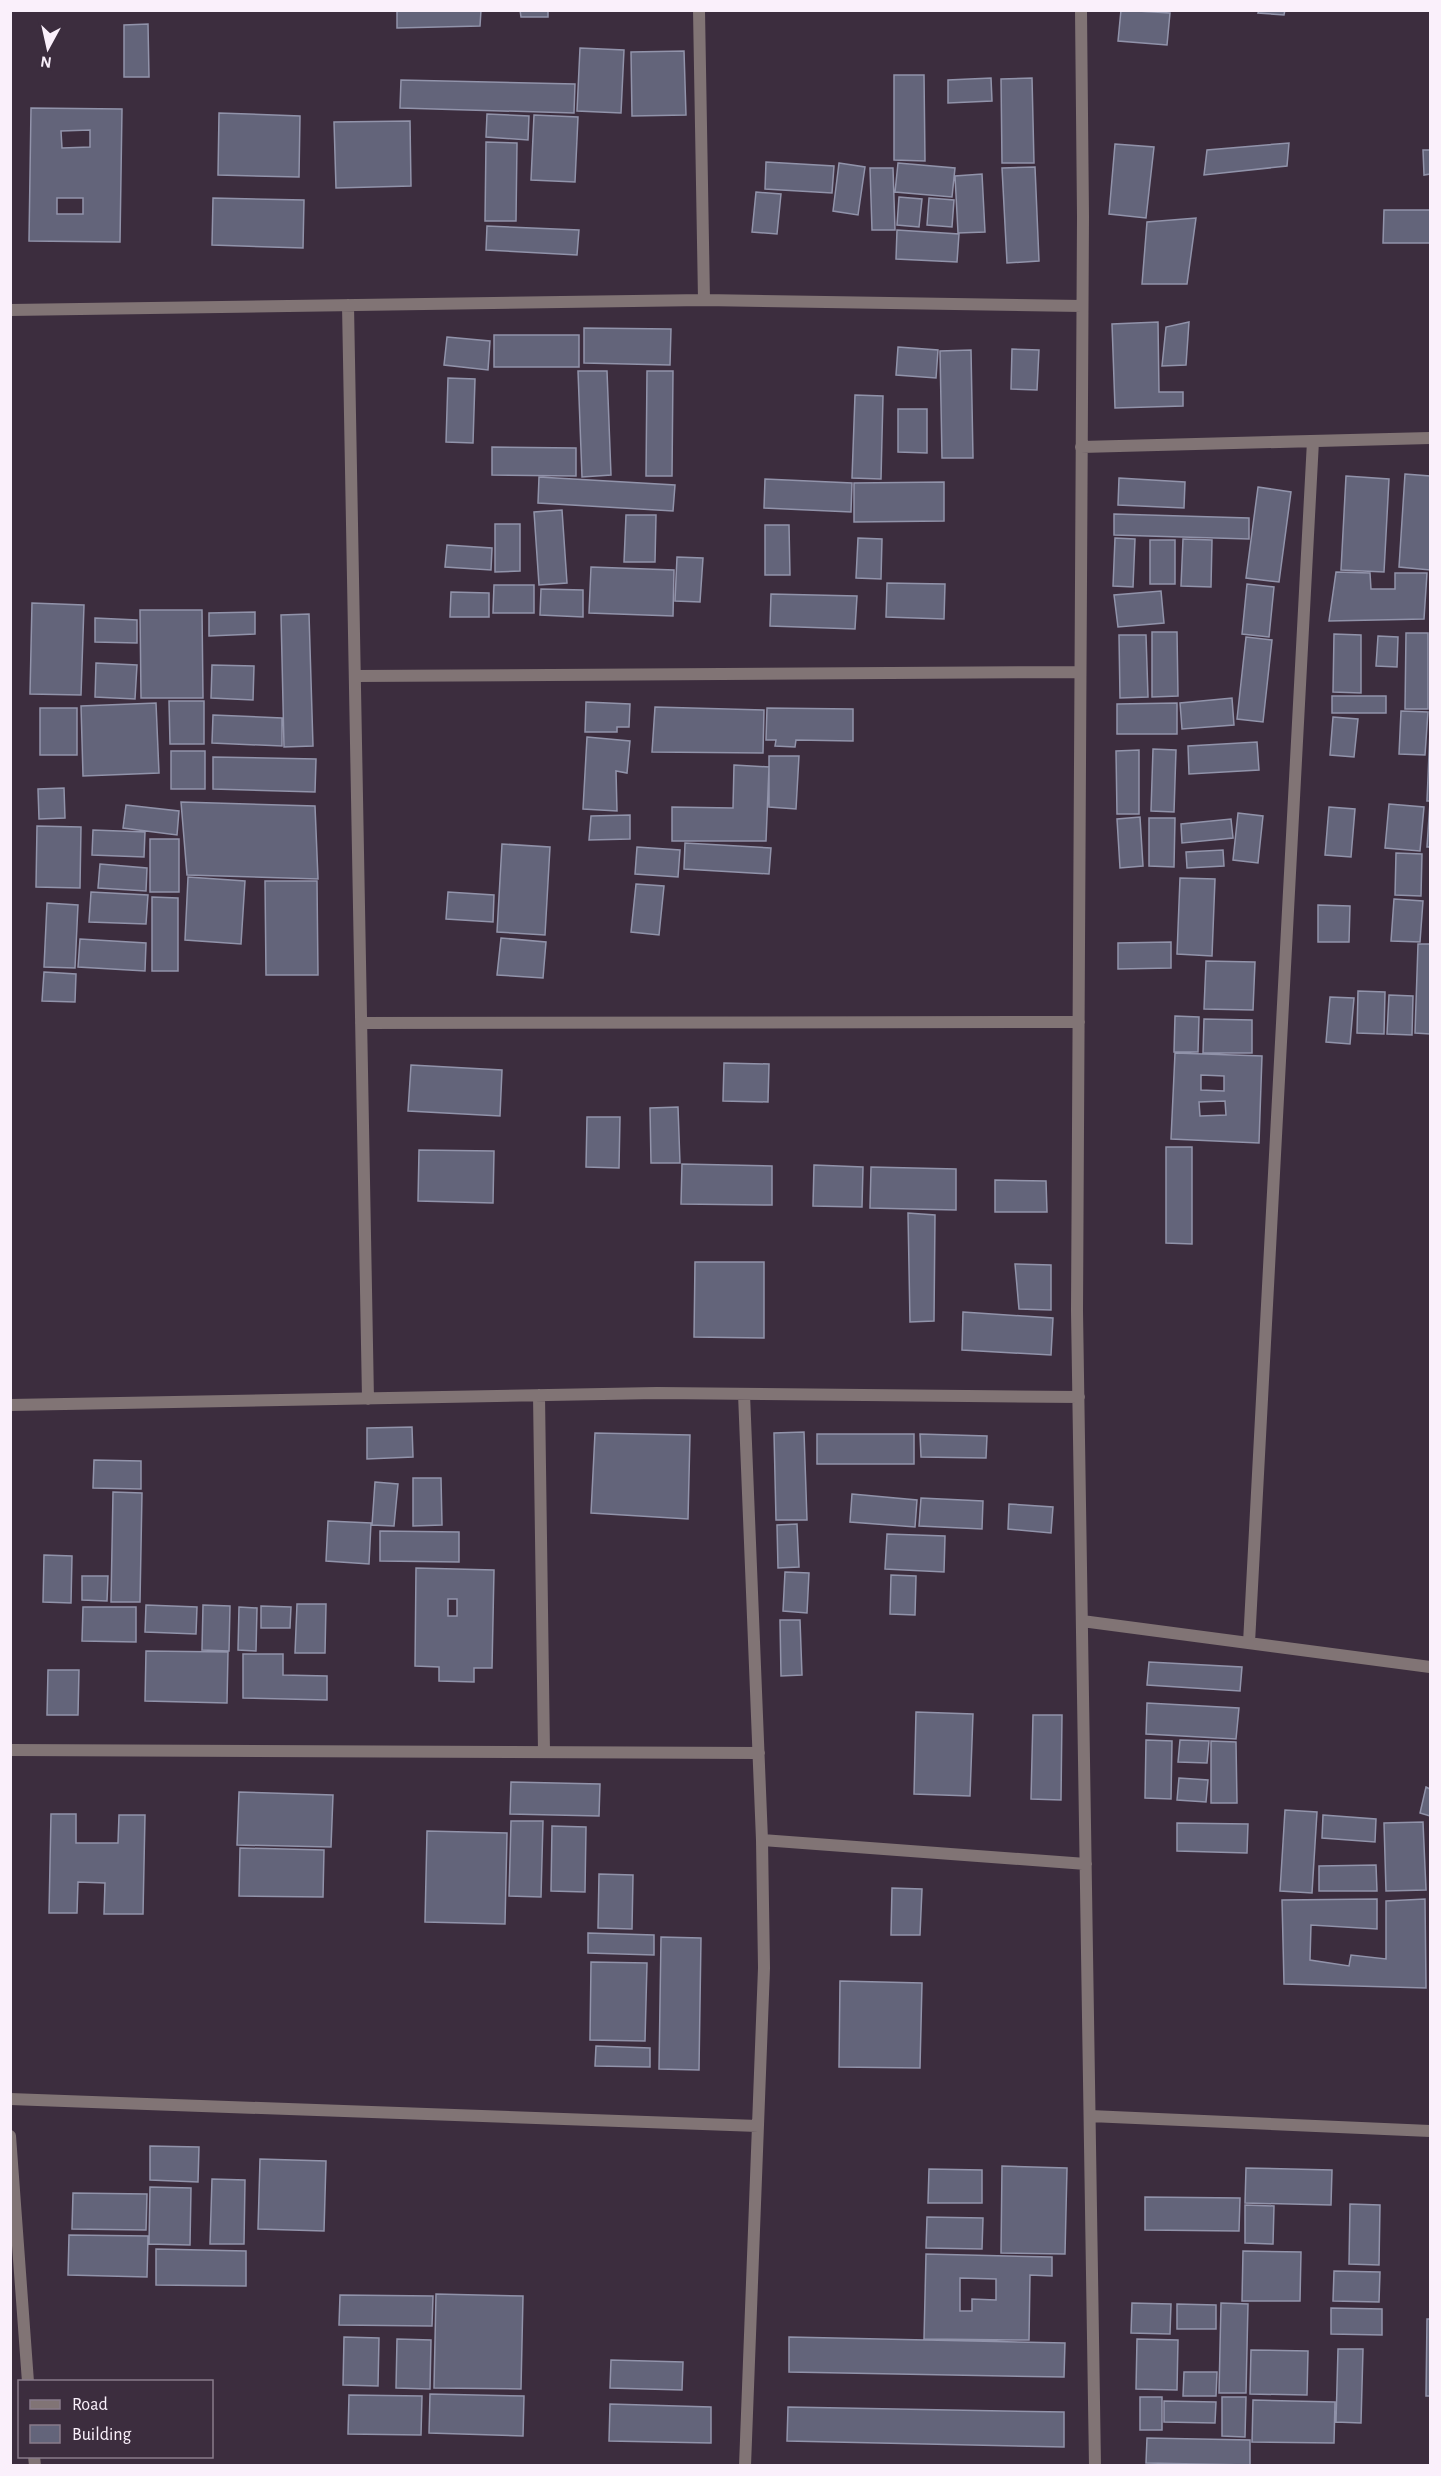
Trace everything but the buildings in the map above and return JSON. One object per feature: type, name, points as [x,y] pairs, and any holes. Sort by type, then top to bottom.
[{"type":"street","points":[[699,10],[704,300]]},
{"type":"street","points":[[1081,10],[1079,1396],[1095,2466]]},
{"type":"street","points":[[10,310],[704,300],[1082,306]]},
{"type":"street","points":[[348,305],[368,1399]]},
{"type":"street","points":[[1081,447],[1431,438]]},
{"type":"street","points":[[1249,1644],[1313,441]]},
{"type":"street","points":[[355,676],[1080,672]]},
{"type":"street","points":[[361,1023],[1079,1022]]},
{"type":"street","points":[[744,1394],[759,1753],[764,1968],[745,2466]]},
{"type":"street","points":[[10,1406],[539,1395],[1079,1396]]},
{"type":"street","points":[[539,1395],[544,1752]]},
{"type":"street","points":[[1082,1622],[1431,1667]]},
{"type":"street","points":[[10,1750],[759,1753]]},
{"type":"street","points":[[762,1840],[1086,1864]]},
{"type":"street","points":[[10,2099],[758,2126]]},
{"type":"street","points":[[1090,2116],[1431,2131]]},
{"type":"street","points":[[10,2136],[28,2380]]}]
